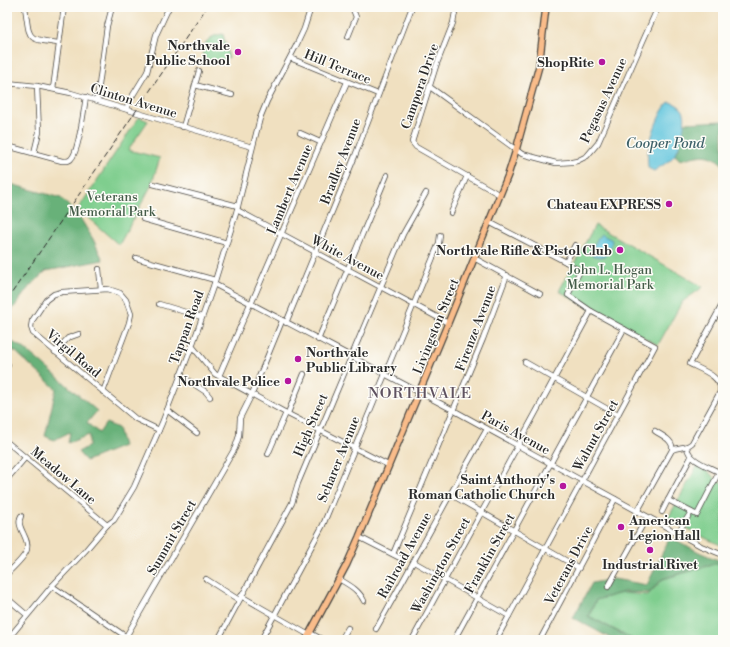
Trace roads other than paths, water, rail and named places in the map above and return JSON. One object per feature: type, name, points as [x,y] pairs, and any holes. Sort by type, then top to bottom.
[{"type":"main road","name":"Livingston Street","points":[[308,636],[339,579],[359,537],[388,465],[420,393],[500,195],[516,150],[539,66],[546,7]]},
{"type":"street","points":[[25,7],[29,31],[32,37],[38,40],[58,43]]},
{"type":"street","points":[[53,89],[64,7]]},
{"type":"street","points":[[97,100],[107,26],[112,7]]},
{"type":"street","points":[[126,109],[133,94],[147,72],[156,35],[169,7]]},
{"type":"street","name":"Tappan Road","points":[[7,640],[52,586],[107,525],[114,520],[128,499],[167,410],[215,282],[237,208],[262,112],[304,29],[311,7]]},
{"type":"street","points":[[348,37],[356,17],[352,7]]},
{"type":"street","name":"Bradley Avenue","points":[[236,446],[239,436],[240,418],[315,252],[355,156],[412,7]]},
{"type":"street","name":"Campora Drive","points":[[456,7],[451,28],[436,66],[413,139],[412,147],[500,195]]},
{"type":"street","name":"Pegasus Avenue","points":[[430,87],[516,150],[529,156],[561,163],[577,161],[591,152],[598,143],[658,7]]},
{"type":"street","name":"Hill Terrace","points":[[290,58],[378,94]]},
{"type":"street","points":[[183,127],[199,70]]},
{"type":"street","name":"Lambert Avenue","points":[[219,376],[347,82]]},
{"type":"street","name":"Clinton Avenue","points":[[7,83],[37,86],[86,97],[252,147]]},
{"type":"street","points":[[34,153],[39,132],[37,86]]},
{"type":"street","points":[[195,86],[232,95]]},
{"type":"street","points":[[7,146],[65,161],[71,159],[74,156],[86,97]]},
{"type":"street","points":[[300,133],[320,142]]},
{"type":"street","points":[[318,340],[387,175]]},
{"type":"street","points":[[451,214],[467,176]]},
{"type":"street","name":"White Avenue","points":[[153,184],[237,208],[348,270],[448,323]]},
{"type":"street","name":"High Street","points":[[218,640],[292,503],[298,483],[403,234],[426,193]]},
{"type":"street","points":[[143,220],[226,243]]},
{"type":"street","points":[[489,222],[566,262],[578,270],[579,273],[568,295],[591,311],[624,328]]},
{"type":"street","name":"Scharer Avenue","points":[[261,640],[319,535],[439,243],[440,235]]},
{"type":"street","points":[[566,262],[575,245]]},
{"type":"street","name":"Paris Avenue","points":[[136,258],[215,282],[284,322],[518,445],[646,517],[712,551],[723,555]]},
{"type":"street","points":[[474,258],[540,294]]},
{"type":"street","points":[[99,269],[101,289],[112,289],[120,292],[126,300],[131,314],[103,392]]},
{"type":"street","name":"Firenze Avenue","points":[[393,554],[483,339],[507,275]]},
{"type":"street","name":"Virgil Road","points":[[101,289],[58,293],[46,300],[32,321],[31,327],[33,333],[137,421],[158,430]]},
{"type":"street","points":[[672,450],[687,447],[692,444],[721,390],[718,380],[690,364],[723,303]]},
{"type":"street","points":[[159,304],[202,317]]},
{"type":"street","name":"Washington Street","points":[[412,640],[591,311]]},
{"type":"street","name":"Walnut Street","points":[[496,640],[655,346],[624,328]]},
{"type":"street","name":"Franklin Street","points":[[454,640],[624,328]]},
{"type":"street","points":[[55,352],[68,338],[79,334]]},
{"type":"street","points":[[192,346],[215,374],[388,465]]},
{"type":"street","points":[[525,362],[618,415]]},
{"type":"street","points":[[268,454],[304,374]]},
{"type":"street","points":[[180,375],[206,392],[210,397]]},
{"type":"street","points":[[167,410],[197,433]]},
{"type":"street","name":"Railroad Avenue","points":[[376,629],[487,429]]},
{"type":"street","points":[[637,512],[672,450],[672,444],[670,441],[655,432]]},
{"type":"street","name":"Meadow Lane","points":[[7,442],[107,525]]},
{"type":"street","name":"Summit Street","points":[[125,638],[236,446]]},
{"type":"street","points":[[668,500],[697,515],[719,472],[692,457],[687,452],[687,447]]},
{"type":"street","points":[[662,512],[692,457]]},
{"type":"street","points":[[7,479],[25,458]]},
{"type":"street","points":[[450,494],[579,568]]},
{"type":"street","name":"Veterans Drive","points":[[540,640],[615,500]]},
{"type":"street","points":[[678,534],[691,512]]},
{"type":"street","points":[[7,574],[27,550],[27,544],[19,522],[20,516]]},
{"type":"street","points":[[608,587],[646,517]]},
{"type":"street","points":[[359,537],[402,559]]},
{"type":"street","points":[[414,562],[509,616]]},
{"type":"street","points":[[206,579],[275,615],[308,636],[322,640]]},
{"type":"street","points":[[339,579],[361,594],[364,601]]},
{"type":"street","points":[[52,586],[125,638],[131,640]]},
{"type":"street","points":[[7,598],[27,615]]},
{"type":"street","points":[[341,640],[348,628]]},
{"type":"water","name":"Cooper Pond","points":[[669,102],[674,103],[682,109],[685,122],[679,147],[674,156],[654,171],[648,168],[649,146],[658,118]]},
{"type":"water","points":[[601,234],[612,240],[610,250],[603,257],[589,254],[589,252]]},
{"type":"railway","points":[[7,300],[207,7]]},
{"type":"place","name":"Northvale Public School","points":[[238,52]]},
{"type":"place","name":"ShopRite","points":[[602,62]]},
{"type":"place","name":"Chateau EXPRESS","points":[[669,204]]},
{"type":"place","name":"Northvale Rifle & Pistol Club","points":[[620,250]]},
{"type":"place","name":"Northvale Public Library","points":[[298,359]]},
{"type":"place","name":"Northvale Police","points":[[288,381]]},
{"type":"place","name":"Saint Anthony's Roman Catholic Church","points":[[563,486]]},
{"type":"place","name":"American Legion Hall","points":[[621,527]]},
{"type":"place","name":"Industrial Rivet","points":[[650,550]]},
{"type":"district","name":"NORTHVALE","points":[[420,393]]},
{"type":"park label","name":"Veterans Memorial Park","points":[[112,204]]},
{"type":"park label","name":"John L. Hogan Memorial Park","points":[[610,276]]}]
